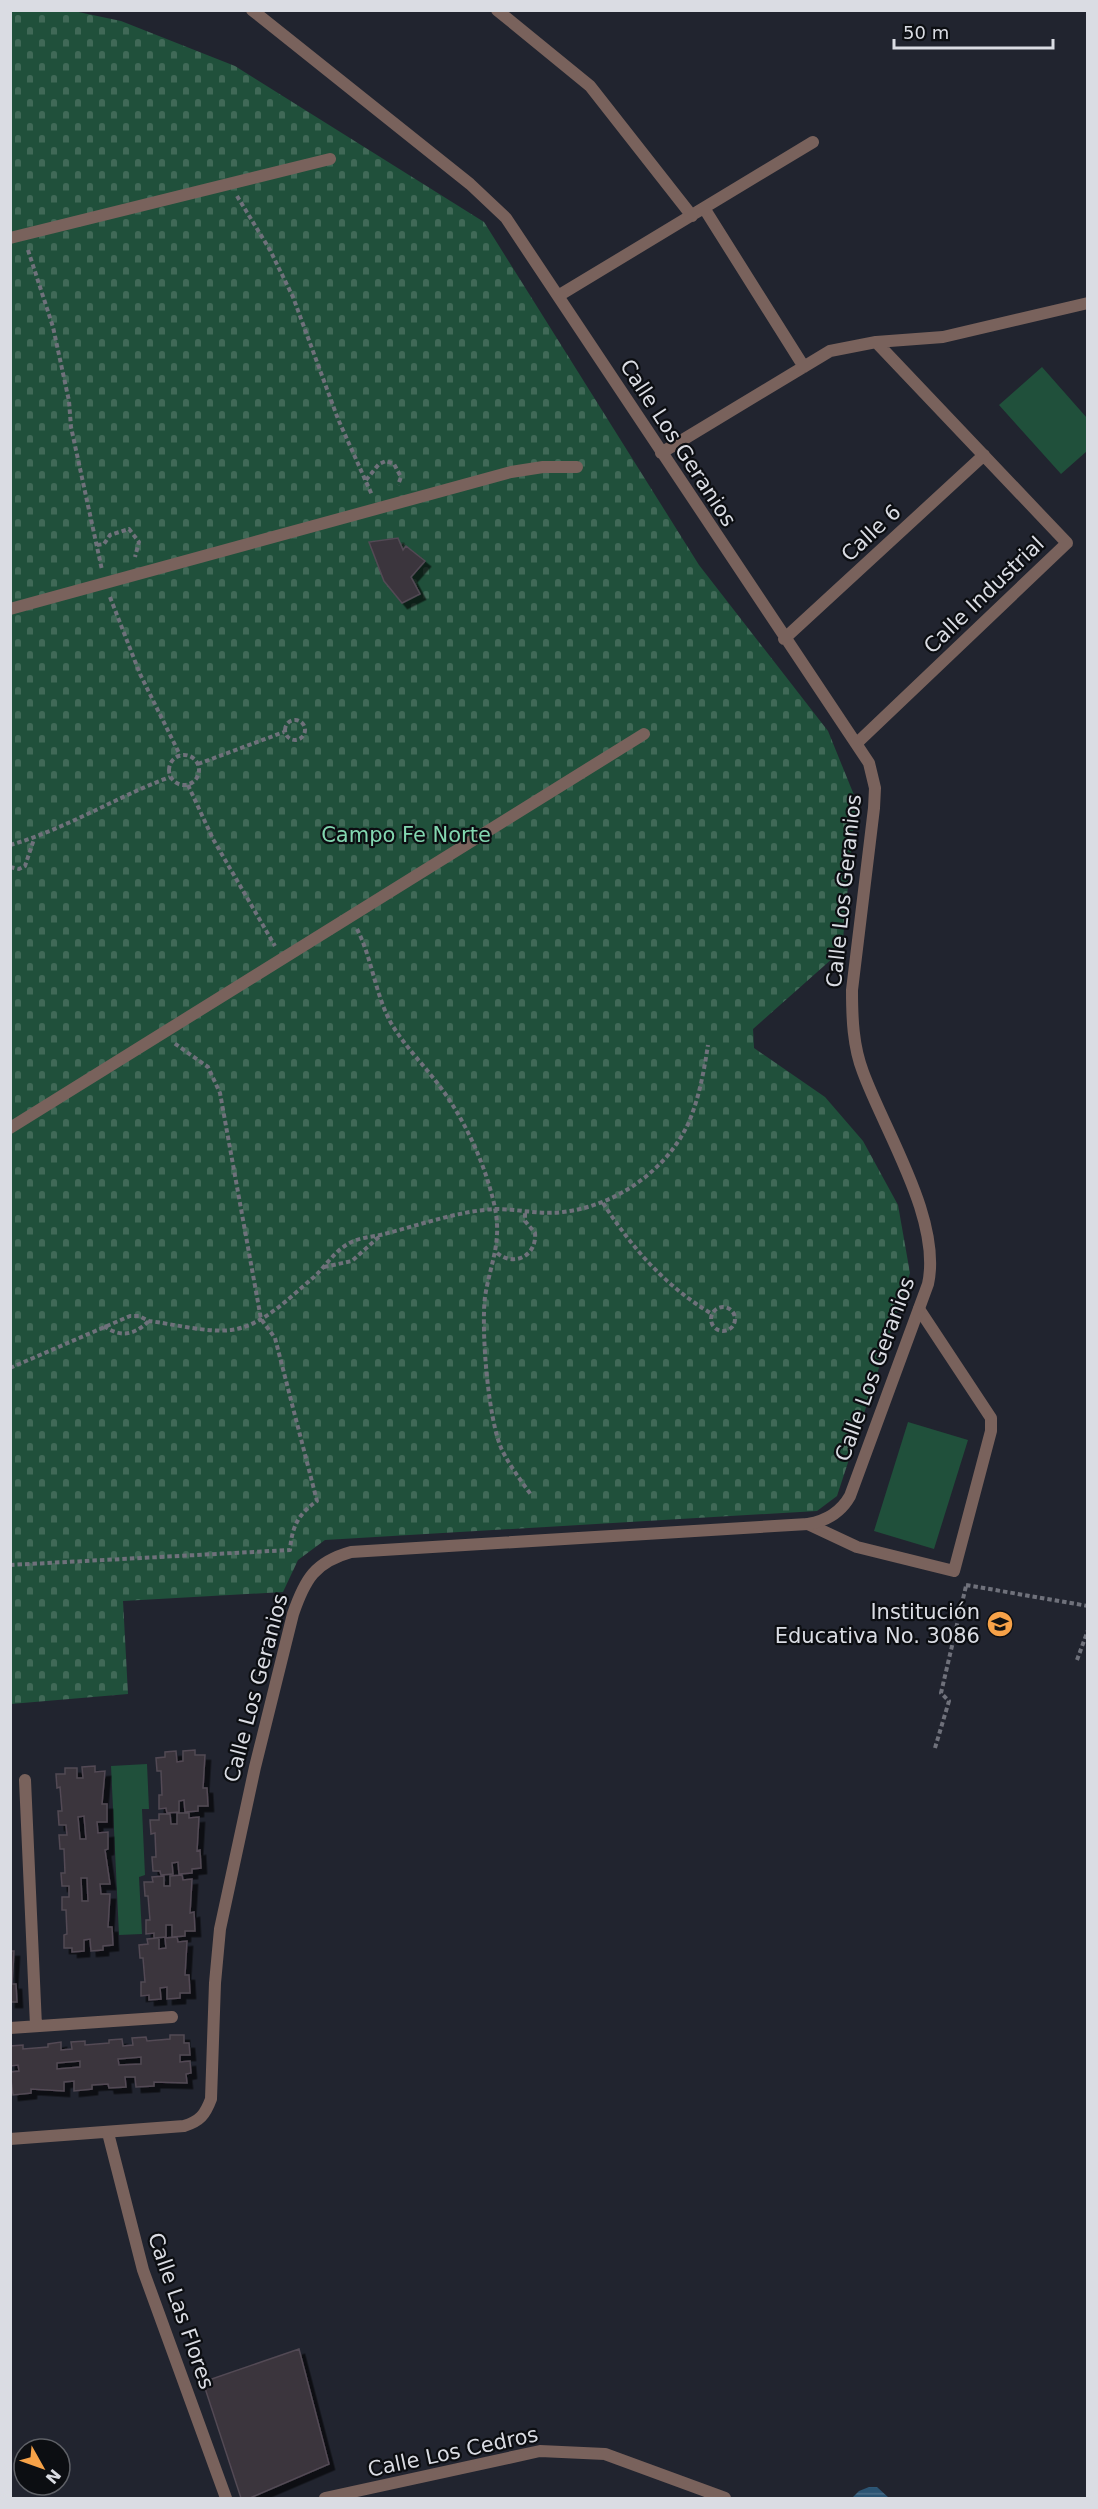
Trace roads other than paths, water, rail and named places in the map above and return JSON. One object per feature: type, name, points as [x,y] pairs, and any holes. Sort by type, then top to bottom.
[{"type":"street","name":"Calle Los Geranios","points":[[10,2139],[184,2126],[197,2122],[206,2113],[212,2099],[216,1965],[226,1897],[293,1614],[302,1589],[322,1564],[331,1558],[351,1552],[808,1524],[833,1516],[850,1496],[928,1284],[931,1250],[912,1187],[863,1072],[852,1019],[852,990],[875,788],[869,763],[784,639],[506,218],[470,184],[252,10]]},
{"type":"street","points":[[497,10],[590,86],[692,216]]},
{"type":"street","points":[[558,296],[813,142]]},
{"type":"street","points":[[17,236],[330,159]]},
{"type":"street","points":[[704,208],[804,367]]},
{"type":"street","points":[[661,453],[830,351],[876,342],[943,337],[1088,303]]},
{"type":"street","name":"Calle Industrial","points":[[857,743],[1067,543],[876,342]]},
{"type":"street","name":"Calle 6","points":[[784,639],[984,455]]},
{"type":"street","points":[[10,609],[510,472],[543,467],[577,467]]},
{"type":"street","points":[[10,1128],[644,734]]},
{"type":"street","points":[[808,1524],[857,1547],[954,1571],[991,1431],[991,1418],[919,1309]]},
{"type":"street","points":[[25,1780],[36,2026]]},
{"type":"street","points":[[10,2028],[172,2017]]},
{"type":"street","name":"Calle Las Flores","points":[[108,2133],[143,2270],[226,2499]]},
{"type":"street","name":"Calle Los Cedros","points":[[325,2499],[540,2451],[605,2454],[726,2499]]},
{"type":"water","points":[[877,2487],[889,2498],[852,2498],[859,2491]]},
{"type":"place","name":"Institución Educativa No. 3086","points":[[1000,1624]]},
{"type":"park label","name":"Campo Fe Norte","points":[[406,835]]}]
